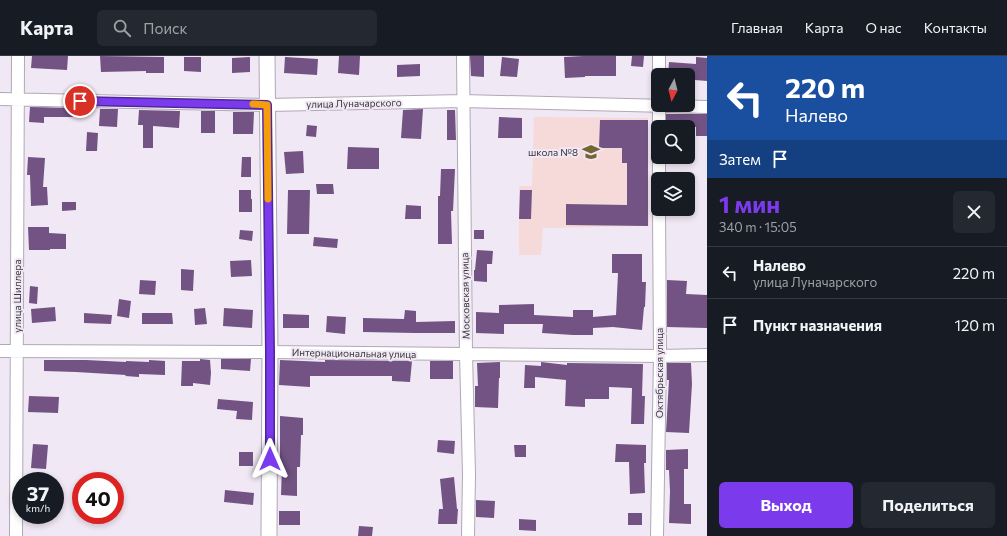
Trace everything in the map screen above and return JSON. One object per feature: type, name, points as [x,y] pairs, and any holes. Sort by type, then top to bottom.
[{"type":"street","name":"улица Шиллера","points":[[16,536],[18,56]]},
{"type":"street","points":[[267,56],[270,352],[269,536]]},
{"type":"street","name":"Московская улица","points":[[463,56],[466,354],[469,474],[468,536]]},
{"type":"street","points":[[659,56],[659,68]]},
{"type":"street","name":"улица Луначарского","points":[[0,99],[267,105],[463,101],[651,105]]},
{"type":"street","name":"улица Луначарского","points":[[695,107],[707,108]]},
{"type":"street","name":"Октябрьская улица","points":[[657,536],[660,356],[659,216]]},
{"type":"street","name":"Интернациональная улица","points":[[0,351],[660,356],[707,355]]},
{"type":"shaded area","name":"школа №8","points":[[534,117],[648,118],[649,226],[543,228],[541,255],[519,255],[519,186],[532,186]]},
{"type":"building","points":[[32,56],[68,56],[67,70],[31,68]]},
{"type":"building","points":[[100,56],[164,57],[164,73],[146,73],[146,71],[101,72]]},
{"type":"building","points":[[339,56],[360,56],[359,75],[338,73]]},
{"type":"building","points":[[470,56],[484,56],[484,77],[471,76]]},
{"type":"building","points":[[616,56],[616,76],[585,76],[565,78],[564,57]]},
{"type":"building","points":[[632,56],[644,56],[643,67],[631,66]]},
{"type":"building","points":[[184,57],[201,57],[201,72],[184,71]]},
{"type":"building","points":[[250,57],[250,72],[232,73],[232,58]]},
{"type":"building","points":[[285,57],[318,59],[317,75],[284,73]]},
{"type":"building","points":[[502,57],[519,59],[517,77],[500,76]]},
{"type":"building","points":[[696,57],[707,58],[707,81],[695,80],[695,68],[669,68],[669,62],[696,64]]},
{"type":"building","points":[[420,64],[420,76],[397,77],[397,65]]},
{"type":"building","points":[[30,107],[74,108],[73,117],[44,117],[44,123],[29,122]]},
{"type":"building","points":[[100,109],[118,109],[117,127],[99,126]]},
{"type":"building","points":[[423,109],[421,139],[401,138],[403,110]]},
{"type":"building","points":[[139,110],[180,111],[179,128],[153,126],[153,148],[143,148],[143,125],[138,125]]},
{"type":"building","points":[[447,110],[455,110],[456,140],[447,140]]},
{"type":"building","points":[[201,111],[215,111],[215,133],[201,133]]},
{"type":"building","points":[[233,112],[254,112],[253,134],[233,134]]},
{"type":"building","points":[[666,114],[707,114],[707,136],[696,136],[695,120],[666,120]]},
{"type":"building","points":[[499,117],[522,118],[522,138],[498,138]]},
{"type":"building","points":[[600,120],[648,120],[648,226],[566,225],[566,204],[627,205],[627,163],[622,163],[622,148],[599,148]]},
{"type":"building","points":[[307,125],[317,126],[316,137],[306,136]]},
{"type":"building","points":[[87,132],[98,133],[97,151],[86,151]]},
{"type":"building","points":[[348,147],[379,148],[379,169],[347,169]]},
{"type":"building","points":[[303,151],[304,173],[286,174],[284,152]]},
{"type":"building","points":[[28,157],[45,158],[43,187],[47,187],[48,205],[31,206],[30,175],[27,175]]},
{"type":"building","points":[[242,157],[251,157],[251,177],[241,177]]},
{"type":"building","points":[[441,169],[455,169],[453,211],[451,211],[452,244],[438,244],[438,196],[440,196]]},
{"type":"building","points":[[316,184],[333,184],[334,194],[317,194]]},
{"type":"building","points":[[239,190],[251,190],[252,212],[239,212]]},
{"type":"building","points":[[288,190],[310,190],[309,234],[287,234]]},
{"type":"building","points":[[520,190],[532,190],[531,219],[519,219]]},
{"type":"building","points":[[62,202],[76,202],[76,210],[62,211]]},
{"type":"building","points":[[406,205],[421,206],[421,219],[405,219]]},
{"type":"building","points":[[28,227],[49,227],[49,233],[66,234],[66,249],[29,250]]},
{"type":"building","points":[[240,230],[253,231],[252,241],[239,239]]},
{"type":"building","points":[[474,230],[484,230],[484,239],[474,239]]},
{"type":"building","points":[[314,237],[338,239],[337,248],[313,246]]},
{"type":"building","points":[[477,250],[493,251],[492,264],[487,264],[487,282],[474,281]]},
{"type":"building","points":[[612,254],[642,254],[642,282],[646,282],[642,330],[613,327],[593,328],[593,335],[573,335],[542,333],[543,324],[504,324],[504,334],[476,333],[476,312],[499,313],[499,305],[534,304],[534,315],[573,317],[573,310],[593,310],[593,317],[616,315],[618,273],[612,273]]},
{"type":"building","points":[[251,260],[252,276],[231,277],[230,261]]},
{"type":"building","points":[[181,269],[194,270],[193,291],[181,290]]},
{"type":"building","points":[[140,280],[156,281],[155,295],[139,294]]},
{"type":"building","points":[[667,280],[687,281],[686,294],[707,295],[707,328],[667,327]]},
{"type":"building","points":[[30,286],[38,287],[37,304],[29,303]]},
{"type":"building","points":[[119,299],[131,301],[129,318],[117,316]]},
{"type":"building","points":[[55,307],[56,321],[32,323],[31,309]]},
{"type":"building","points":[[205,308],[207,324],[195,325],[194,309]]},
{"type":"building","points":[[224,308],[253,310],[252,328],[223,326]]},
{"type":"building","points":[[405,310],[416,311],[416,322],[455,321],[455,333],[363,332],[363,318],[404,319]]},
{"type":"building","points":[[84,313],[112,315],[111,324],[84,323]]},
{"type":"building","points":[[142,313],[172,313],[173,324],[142,324]]},
{"type":"building","points":[[283,314],[309,315],[309,328],[283,328]]},
{"type":"building","points":[[327,316],[346,317],[345,334],[326,332]]},
{"type":"building","points":[[200,359],[210,360],[210,385],[193,383],[193,386],[181,386],[182,361],[200,361]]},
{"type":"building","points":[[221,359],[251,359],[250,371],[221,369]]},
{"type":"building","points":[[44,360],[126,362],[149,362],[149,360],[165,361],[165,375],[139,374],[139,377],[44,371]]},
{"type":"building","points":[[280,360],[325,362],[325,360],[412,361],[410,382],[392,381],[392,376],[310,376],[310,387],[279,385]]},
{"type":"building","points":[[430,361],[453,361],[453,379],[430,379]]},
{"type":"building","points":[[500,362],[498,408],[475,407],[475,386],[478,386],[477,363]]},
{"type":"building","points":[[541,362],[567,365],[567,363],[643,364],[642,396],[645,396],[644,424],[631,424],[632,388],[609,387],[609,399],[585,399],[585,407],[565,406],[566,380],[535,377],[535,388],[524,388],[525,365],[541,366]]},
{"type":"building","points":[[667,363],[691,363],[692,384],[689,433],[666,432],[669,380],[667,380]]},
{"type":"building","points":[[29,396],[59,397],[58,413],[28,412]]},
{"type":"building","points":[[218,399],[253,402],[252,420],[236,419],[237,411],[217,409]]},
{"type":"building","points":[[280,416],[303,418],[300,467],[297,467],[297,496],[281,495],[282,466],[280,466]]},
{"type":"building","points":[[438,440],[455,441],[454,454],[437,452]]},
{"type":"building","points":[[33,444],[48,445],[46,469],[31,468]]},
{"type":"building","points":[[616,444],[646,445],[646,463],[644,463],[645,493],[630,494],[629,462],[615,462]]},
{"type":"building","points":[[514,445],[526,445],[526,457],[515,457]]},
{"type":"building","points":[[688,449],[688,469],[684,469],[684,504],[691,504],[691,524],[669,523],[670,491],[669,470],[666,470],[666,450]]},
{"type":"building","points":[[239,452],[253,452],[253,466],[239,466]]},
{"type":"building","points":[[454,477],[458,509],[457,524],[438,524],[439,509],[443,509],[440,479]]},
{"type":"building","points":[[225,490],[254,493],[253,505],[224,502]]},
{"type":"building","points":[[476,500],[495,501],[494,518],[476,517]]},
{"type":"building","points":[[279,511],[300,511],[300,525],[279,525]]},
{"type":"building","points":[[628,513],[642,513],[642,525],[628,525]]},
{"type":"building","points":[[519,519],[536,520],[536,531],[519,530]]},
{"type":"building","points":[[359,526],[373,527],[372,536],[358,536]]},
{"type":"slow traffic","points":[[253,104],[267,105],[268,199]]},
{"type":"place","name":"школа №8","points":[[591,152]]},
{"type":"route","points":[[80,101],[267,105],[270,459]]}]
